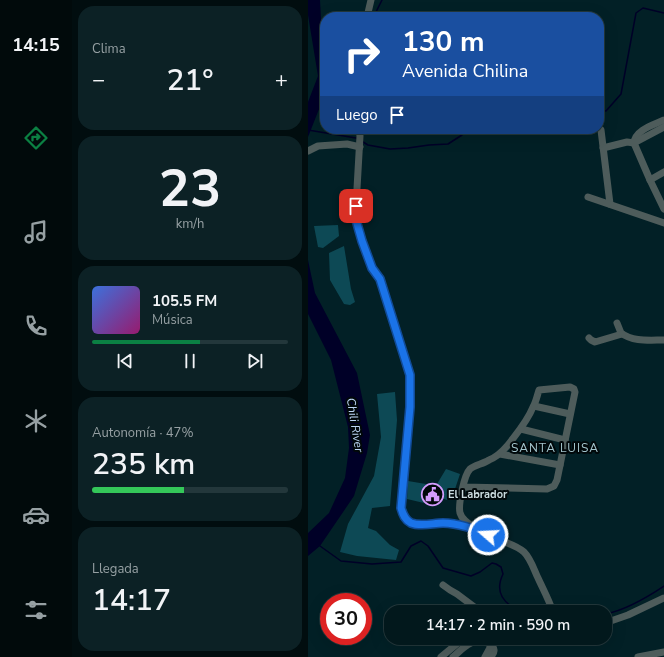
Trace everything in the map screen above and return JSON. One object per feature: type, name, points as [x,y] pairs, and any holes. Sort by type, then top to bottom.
[{"type":"street","points":[[368,12],[371,0]]},
{"type":"street","points":[[664,120],[640,132],[635,137],[634,143],[664,209]]},
{"type":"street","points":[[603,148],[627,142],[634,143],[664,127]]},
{"type":"street","points":[[601,134],[610,204]]},
{"type":"street","points":[[308,151],[318,146],[347,144],[360,139],[356,220],[372,268],[380,279],[410,375],[410,407],[401,508],[403,516],[406,520],[412,523],[443,523],[457,525],[486,534],[518,547],[525,553],[530,561],[550,605]]},
{"type":"street","points":[[650,180],[664,172]]},
{"type":"street","points":[[588,197],[661,222],[664,214]]},
{"type":"street","points":[[617,323],[622,334]]},
{"type":"street","points":[[589,338],[595,342],[622,334],[636,340],[664,340]]},
{"type":"street","points":[[463,487],[547,489],[556,483],[575,392],[572,387],[539,390],[529,416],[521,429],[500,454],[470,469],[466,475],[463,487],[460,501],[460,513],[463,520],[486,534]]},
{"type":"street","points":[[534,406],[570,414]]},
{"type":"street","points":[[521,429],[565,440]]},
{"type":"street","points":[[500,454],[560,465]]},
{"type":"street","points":[[443,585],[472,605]]},
{"type":"street","points":[[612,621],[664,598]]},
{"type":"street","points":[[453,657],[470,643],[476,641],[482,641],[494,649],[491,657]]},
{"type":"street","points":[[441,657],[456,645]]},
{"type":"street","points":[[486,657],[491,646]]},
{"type":"street","points":[[638,657],[664,652]]},
{"type":"shaded area","points":[[338,225],[339,236],[323,248],[318,247],[314,226]]},
{"type":"shaded area","points":[[344,246],[351,289],[355,302],[350,305],[344,304],[330,280],[329,253]]},
{"type":"shaded area","points":[[395,392],[397,420],[390,506],[372,508],[368,528],[376,531],[390,545],[399,550],[396,560],[357,556],[340,552],[348,524],[374,476],[381,437],[377,394]]},
{"type":"shaded area","points":[[446,469],[460,474],[453,495],[450,494],[447,500],[431,494]]},
{"type":"shaded area","points":[[408,481],[432,485],[424,503],[407,499]]},
{"type":"water","points":[[308,0],[320,0],[320,107],[308,137],[308,102],[318,76],[308,15]]},
{"type":"water","name":"Chili River","points":[[308,260],[315,293],[357,373],[370,435],[367,453],[354,496],[320,546],[308,556],[308,533],[329,513],[345,478],[349,448],[348,427],[331,360],[308,314]]},
{"type":"waterway","points":[[376,12],[382,0]]},
{"type":"waterway","points":[[604,111],[606,111],[621,94],[636,13],[643,8],[664,13]]},
{"type":"waterway","points":[[308,130],[320,132]]},
{"type":"waterway","points":[[332,134],[358,139]]},
{"type":"waterway","points":[[363,142],[368,145],[390,149],[408,148],[448,144],[462,134]]},
{"type":"waterway","points":[[320,546],[341,561],[372,564],[401,562],[411,546],[421,541],[428,546],[443,568],[471,576],[480,572],[492,563],[496,564],[501,567],[503,574],[500,581],[500,592],[502,597],[509,605]]},
{"type":"waterway","points":[[612,612],[636,603],[664,586]]},
{"type":"place","name":"El Labrador","points":[[432,494]]},
{"type":"district","name":"SANTA LUISA","points":[[555,448]]},
{"type":"route","points":[[356,206],[356,220],[362,241],[372,268],[380,277],[410,375],[410,407],[401,508],[403,516],[406,520],[412,523],[429,525],[443,523],[457,525],[488,535]]}]
